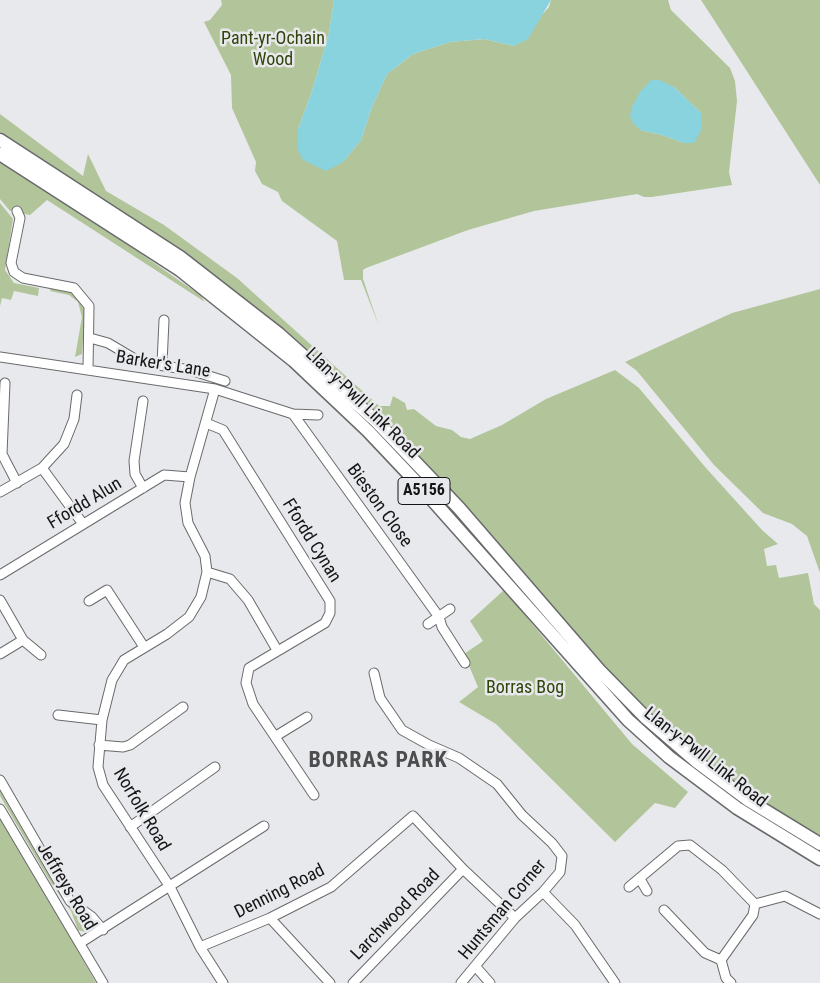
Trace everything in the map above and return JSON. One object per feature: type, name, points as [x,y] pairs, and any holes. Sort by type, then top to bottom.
[{"type":"highway","name":"Llan-y-Pwll Link Road","points":[[0,140],[180,257],[279,334],[389,434],[459,508],[568,634],[646,718],[697,762],[748,800],[820,844]]},
{"type":"highway","name":"Llan-y-Pwll Link Road","points":[[0,154],[180,270],[294,361],[368,431],[419,485],[641,732],[670,757],[737,808],[820,859]]},
{"type":"street","points":[[17,211],[20,218],[11,263],[14,272],[23,278],[74,288],[81,294],[89,306],[88,370]]},
{"type":"street","points":[[162,364],[166,325]]},
{"type":"street","points":[[90,338],[108,342],[140,362],[162,364],[221,376]]},
{"type":"street","name":"Barker's Lane","points":[[0,357],[215,390],[293,414],[318,415]]},
{"type":"street","points":[[5,383],[2,454],[16,483]]},
{"type":"street","name":"Norfolk Road","points":[[215,390],[190,477],[185,503],[188,523],[205,556],[207,572],[200,597],[189,617],[124,660],[112,680],[102,720],[98,767],[103,785],[170,887],[200,947],[223,983]]},
{"type":"street","points":[[0,492],[42,468],[64,444],[74,419],[77,395]]},
{"type":"street","points":[[143,401],[134,461],[135,474],[143,488]]},
{"type":"street","name":"Bieston Close","points":[[293,414],[439,617],[442,627],[465,663]]},
{"type":"street","name":"Ffordd Cynan","points":[[206,423],[223,430],[330,601],[330,613],[324,623],[249,668],[246,682],[253,704],[314,795]]},
{"type":"street","points":[[42,468],[83,524]]},
{"type":"street","name":"Ffordd Alun","points":[[0,575],[164,475],[190,477]]},
{"type":"street","points":[[207,572],[230,579],[248,600],[278,650]]},
{"type":"street","points":[[88,601],[110,588],[144,647]]},
{"type":"street","points":[[0,600],[23,640],[41,655]]},
{"type":"street","points":[[428,624],[450,609]]},
{"type":"street","points":[[0,654],[23,640]]},
{"type":"street","name":"Huntsman Corner","points":[[374,673],[380,698],[402,730],[429,745],[459,758],[497,784],[522,815],[552,843],[562,856],[560,872],[544,892],[515,918],[461,983]]},
{"type":"street","points":[[99,745],[123,748],[177,708]]},
{"type":"street","points":[[58,715],[102,720]]},
{"type":"street","points":[[276,736],[307,717]]},
{"type":"street","points":[[130,827],[215,767]]},
{"type":"street","name":"Jeffreys Road","points":[[0,780],[70,901],[92,917],[103,930]]},
{"type":"street","name":"Jeffreys Road","points":[[0,808],[104,983]]},
{"type":"street","name":"Denning Road","points":[[200,947],[270,918],[331,887],[413,816],[463,868]]},
{"type":"street","points":[[80,943],[264,826]]},
{"type":"street","points":[[629,887],[678,846],[690,845],[722,870],[755,904]]},
{"type":"street","points":[[463,868],[515,918]]},
{"type":"street","name":"Larchwood Road","points":[[353,983],[463,868]]},
{"type":"street","points":[[640,879],[647,891]]},
{"type":"street","points":[[544,892],[575,924],[615,983]]},
{"type":"street","points":[[755,904],[785,896],[820,914]]},
{"type":"street","points":[[721,960],[753,915],[755,904]]},
{"type":"street","points":[[664,910],[705,953],[721,960]]},
{"type":"street","points":[[270,918],[330,983]]},
{"type":"street","points":[[721,960],[726,978],[730,983]]},
{"type":"street","points":[[476,967],[490,983]]},
{"type":"green space","name":"Pant-yr-Ochain Wood","points":[[221,0],[334,0],[329,33],[312,91],[298,129],[343,162],[361,140],[372,107],[387,74],[413,54],[450,42],[484,39],[514,46],[549,7],[551,0],[668,0],[671,10],[730,68],[735,81],[737,101],[729,172],[732,185],[652,197],[644,197],[637,194],[534,211],[468,230],[366,268],[363,270],[363,279],[379,326],[361,280],[344,280],[337,241],[282,201],[278,192],[262,184],[255,171],[256,162],[232,108],[231,75],[204,22],[210,20],[222,5]],"holes":[[[674,87],[701,113],[684,143],[640,130]]]},
{"type":"green space","points":[[701,0],[820,0],[820,185],[712,17]]},
{"type":"green space","points":[[0,114],[83,176],[88,154],[106,191],[164,225],[237,278],[379,406],[390,406],[393,396],[405,403],[407,410],[414,409],[436,426],[452,430],[461,437],[470,439],[502,425],[546,399],[615,370],[639,388],[706,468],[762,530],[778,544],[764,549],[767,566],[776,565],[779,578],[808,573],[814,604],[820,610],[820,838],[798,826],[701,758],[635,702],[285,332],[200,265],[125,213],[0,132]]},
{"type":"green space","points":[[0,160],[137,251],[200,295],[205,302],[47,200],[30,215],[19,213],[16,210],[10,211],[0,199]]},
{"type":"green space","points":[[0,203],[13,219],[5,270],[14,283],[39,288],[38,296],[14,291],[11,300],[2,298],[0,306]]},
{"type":"green space","points":[[51,288],[72,292],[80,300],[85,313],[82,354],[75,357],[82,317],[78,302],[69,295],[50,291]]},
{"type":"green space","points":[[820,289],[820,573],[807,536],[792,524],[763,513],[714,465],[637,371],[625,362],[732,313]]},
{"type":"green space","name":"Borras Bog","points":[[504,590],[632,744],[688,792],[675,808],[655,803],[615,842],[496,724],[459,702],[478,687],[464,654],[483,641],[470,621]]},
{"type":"green space","points":[[0,791],[58,891],[87,918],[93,925],[93,929],[85,932],[78,930],[71,911],[51,883],[0,796]]},
{"type":"green space","points":[[0,819],[51,903],[96,983],[0,983]]},
{"type":"water","points":[[334,0],[551,0],[528,39],[514,46],[484,39],[450,42],[413,54],[387,74],[372,107],[361,140],[343,162],[326,171],[303,160],[297,148],[298,129],[312,91],[329,33]]},
{"type":"water","points":[[651,80],[659,80],[674,87],[701,113],[702,129],[694,143],[684,143],[640,130],[633,123],[630,116],[632,107],[640,92]]},
{"type":"district","name":"BORRAS PARK","points":[[378,761]]}]
